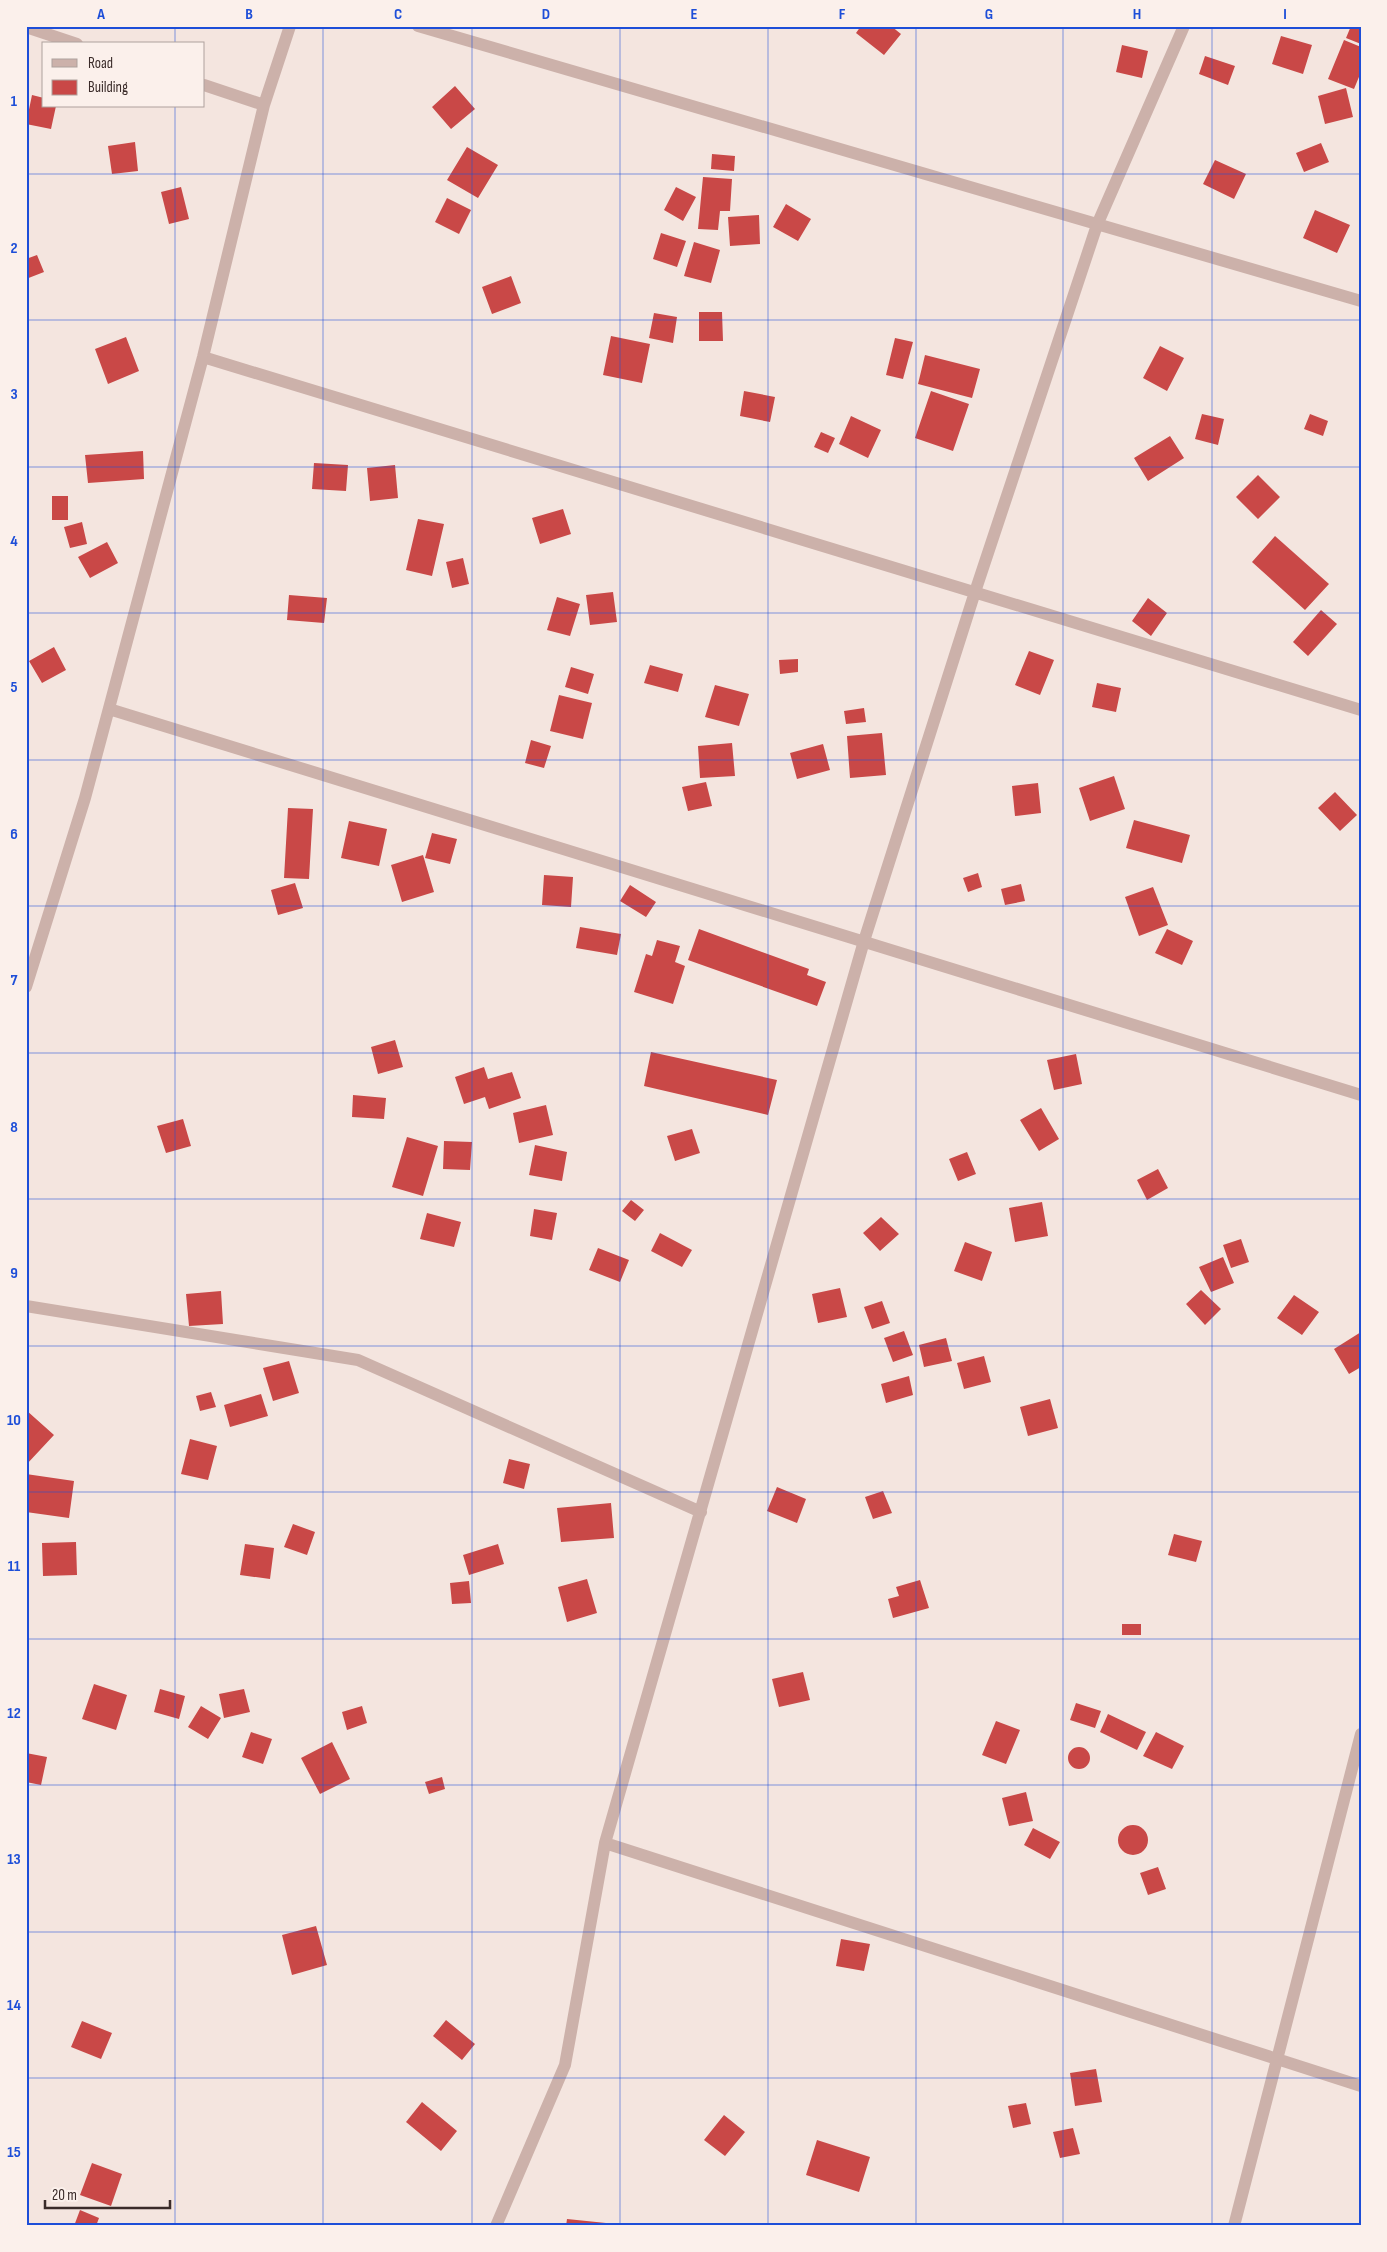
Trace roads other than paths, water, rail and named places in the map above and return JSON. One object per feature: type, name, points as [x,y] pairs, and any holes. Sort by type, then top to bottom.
[{"type":"street","points":[[26,987],[85,798],[203,357],[264,105],[290,26]]},
{"type":"street","points":[[418,26],[1361,302]]},
{"type":"street","points":[[496,2226],[565,2065],[605,1842],[864,941],[975,592],[1097,225],[1184,26]]},
{"type":"street","points":[[26,27],[71,42]]},
{"type":"street","points":[[205,85],[264,105]]},
{"type":"street","points":[[203,357],[1361,710]]},
{"type":"street","points":[[109,708],[1361,1095]]},
{"type":"street","points":[[26,1306],[358,1360],[701,1512]]},
{"type":"street","points":[[1234,2226],[1361,1734]]},
{"type":"street","points":[[605,1842],[1361,2086]]}]
